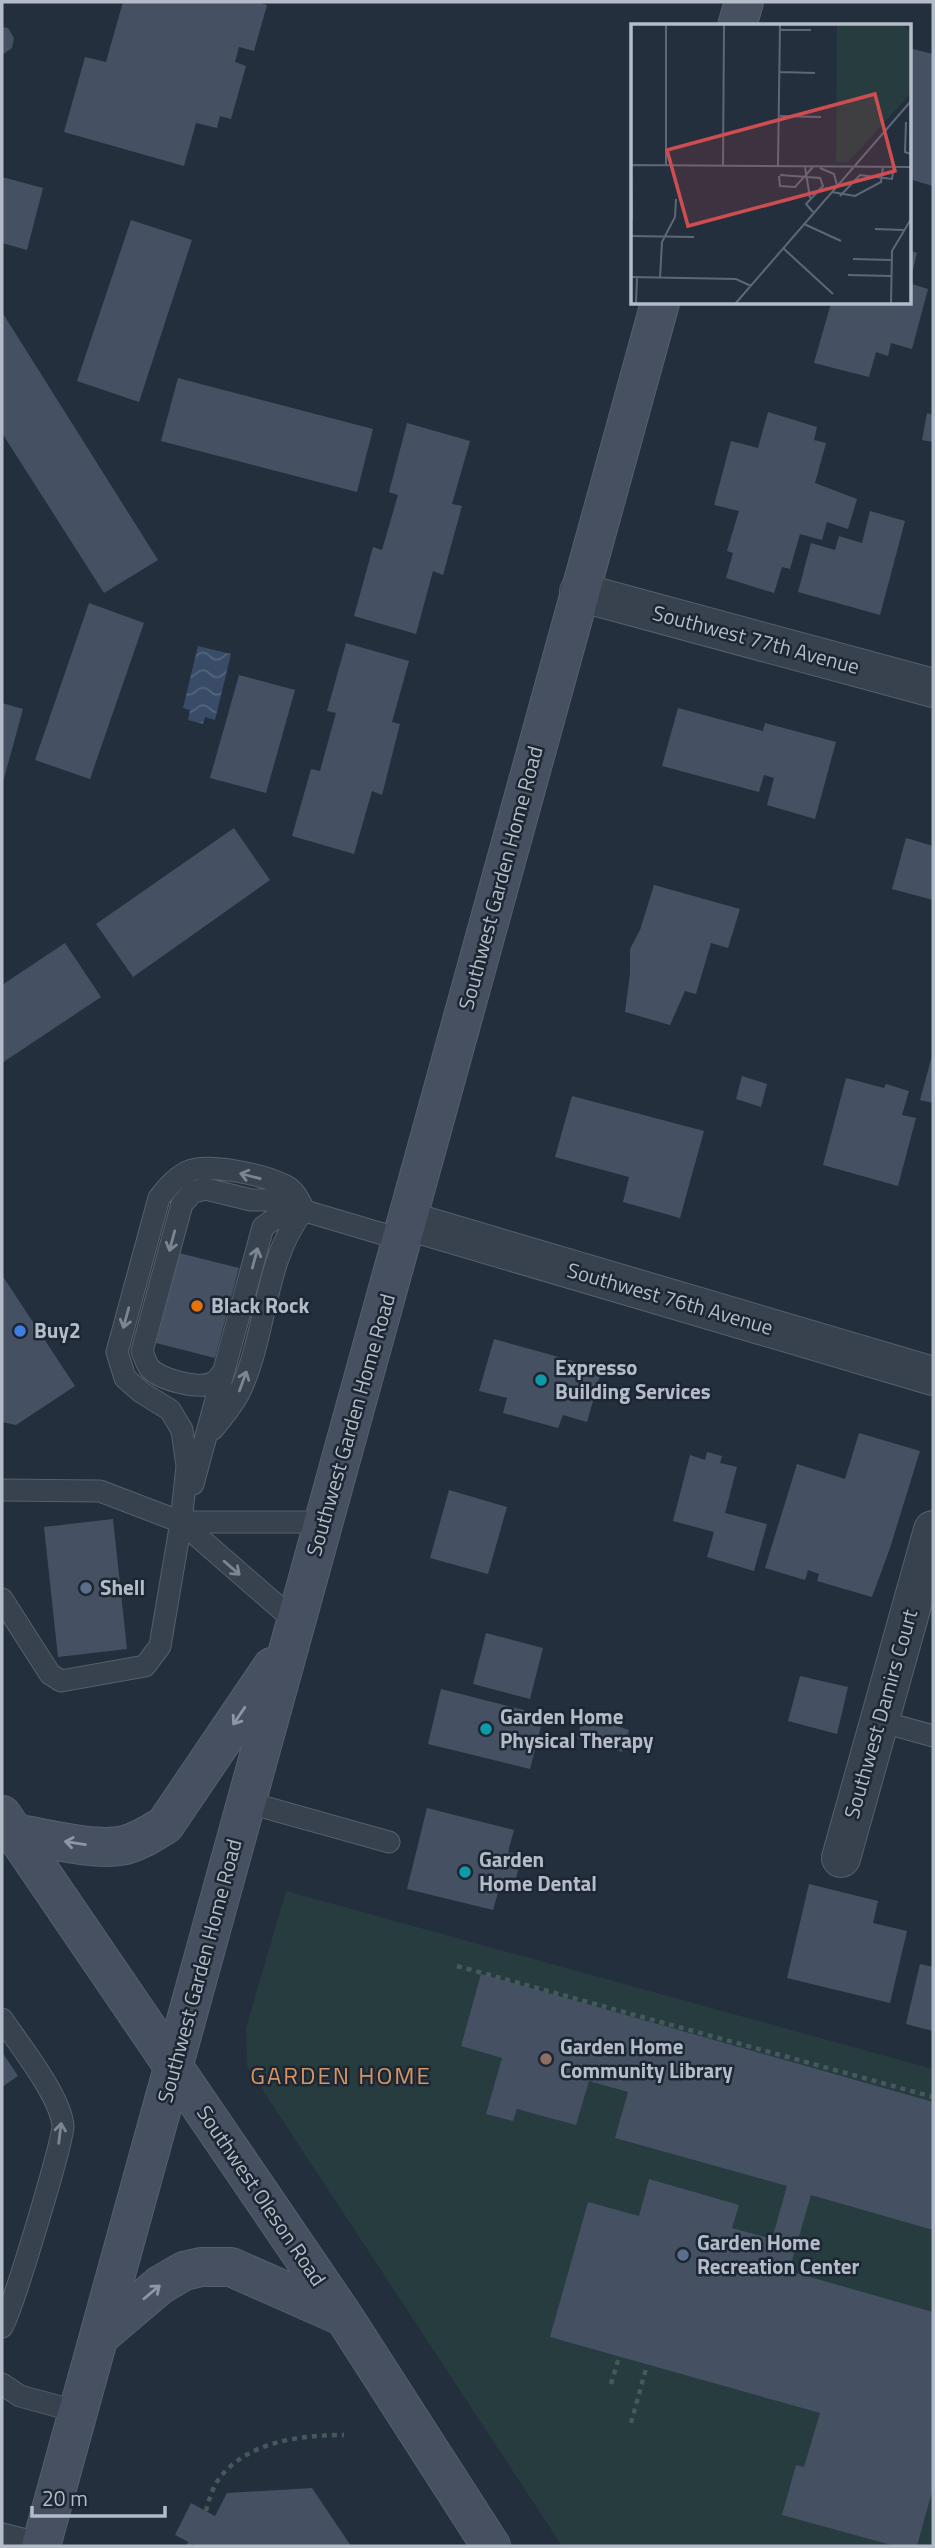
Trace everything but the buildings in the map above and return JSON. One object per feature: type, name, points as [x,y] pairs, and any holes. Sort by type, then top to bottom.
[{"type":"main road","points":[[738,24],[744,2]]},
{"type":"main road","name":"Southwest Garden Home Road","points":[[41,2545],[660,304]]},
{"type":"main road","points":[[8,1824],[97,1846],[122,1846],[144,1838],[165,1825],[293,1630]]},
{"type":"main road","name":"Southwest Oleson Road","points":[[8,1824],[344,2317],[491,2546]]},
{"type":"main road","points":[[100,2336],[160,2285],[184,2271],[201,2267],[231,2267],[344,2317]]},
{"type":"street","name":"Southwest 77th Avenue","points":[[579,592],[933,688]]},
{"type":"street","name":"Southwest 76th Avenue","points":[[405,1230],[933,1376]]},
{"type":"street","name":"Southwest Damirs Court","points":[[841,1857],[933,1530]]},
{"type":"lane","points":[[2,1599],[50,1674],[61,1681],[145,1666],[160,1646],[187,1471],[182,1430],[170,1410],[141,1392],[125,1378],[117,1352],[159,1198],[173,1182],[188,1171],[226,1169],[285,1185],[297,1196],[304,1210]]},
{"type":"lane","points":[[224,1371],[213,1383],[201,1386],[182,1382],[160,1376],[148,1366],[142,1351],[182,1204],[194,1192],[206,1189],[251,1200],[268,1200],[405,1230]]},
{"type":"lane","points":[[181,1522],[263,1227],[274,1219],[304,1210]]},
{"type":"lane","points":[[206,1437],[239,1394],[285,1238],[304,1210]]},
{"type":"lane","points":[[2,1490],[100,1491],[181,1522],[323,1522]]},
{"type":"lane","points":[[181,1522],[293,1630]]},
{"type":"lane","points":[[879,1721],[933,1736]]},
{"type":"lane","points":[[246,1802],[389,1842]]},
{"type":"lane","points":[[2,2019],[56,2101],[63,2126],[2,2327]]},
{"type":"lane","points":[[2,2384],[20,2396],[79,2412]]},
{"type":"lane","points":[[2,2534],[41,2545]]},
{"type":"path","points":[[457,1966],[933,2097]]},
{"type":"path","points":[[611,2384],[619,2357]]},
{"type":"path","points":[[631,2423],[647,2365]]},
{"type":"path","points":[[205,2511],[222,2475],[255,2452],[301,2438],[344,2435]]},
{"type":"green space","name":"Garden Home Recreation Center","points":[[286,1891],[933,2069],[933,2546],[562,2546],[247,2066],[246,2028]]},
{"type":"water","points":[[198,646],[231,654],[215,720],[205,717],[203,724],[188,720],[190,710],[183,708]]},
{"type":"place","name":"Black Rock","points":[[197,1306]]},
{"type":"place","name":"Buy2","points":[[20,1331]]},
{"type":"place","name":"Expresso Building Services","points":[[541,1380]]},
{"type":"place","name":"Shell","points":[[86,1588]]},
{"type":"place","name":"Garden Home Physical Therapy","points":[[486,1729]]},
{"type":"place","name":"Garden Home Dental","points":[[465,1872]]},
{"type":"place","name":"Garden Home Community Library","points":[[546,2059]]},
{"type":"place","name":"Garden Home Recreation Center","points":[[683,2255]]},
{"type":"district","name":"GARDEN HOME","points":[[341,2076]]}]
